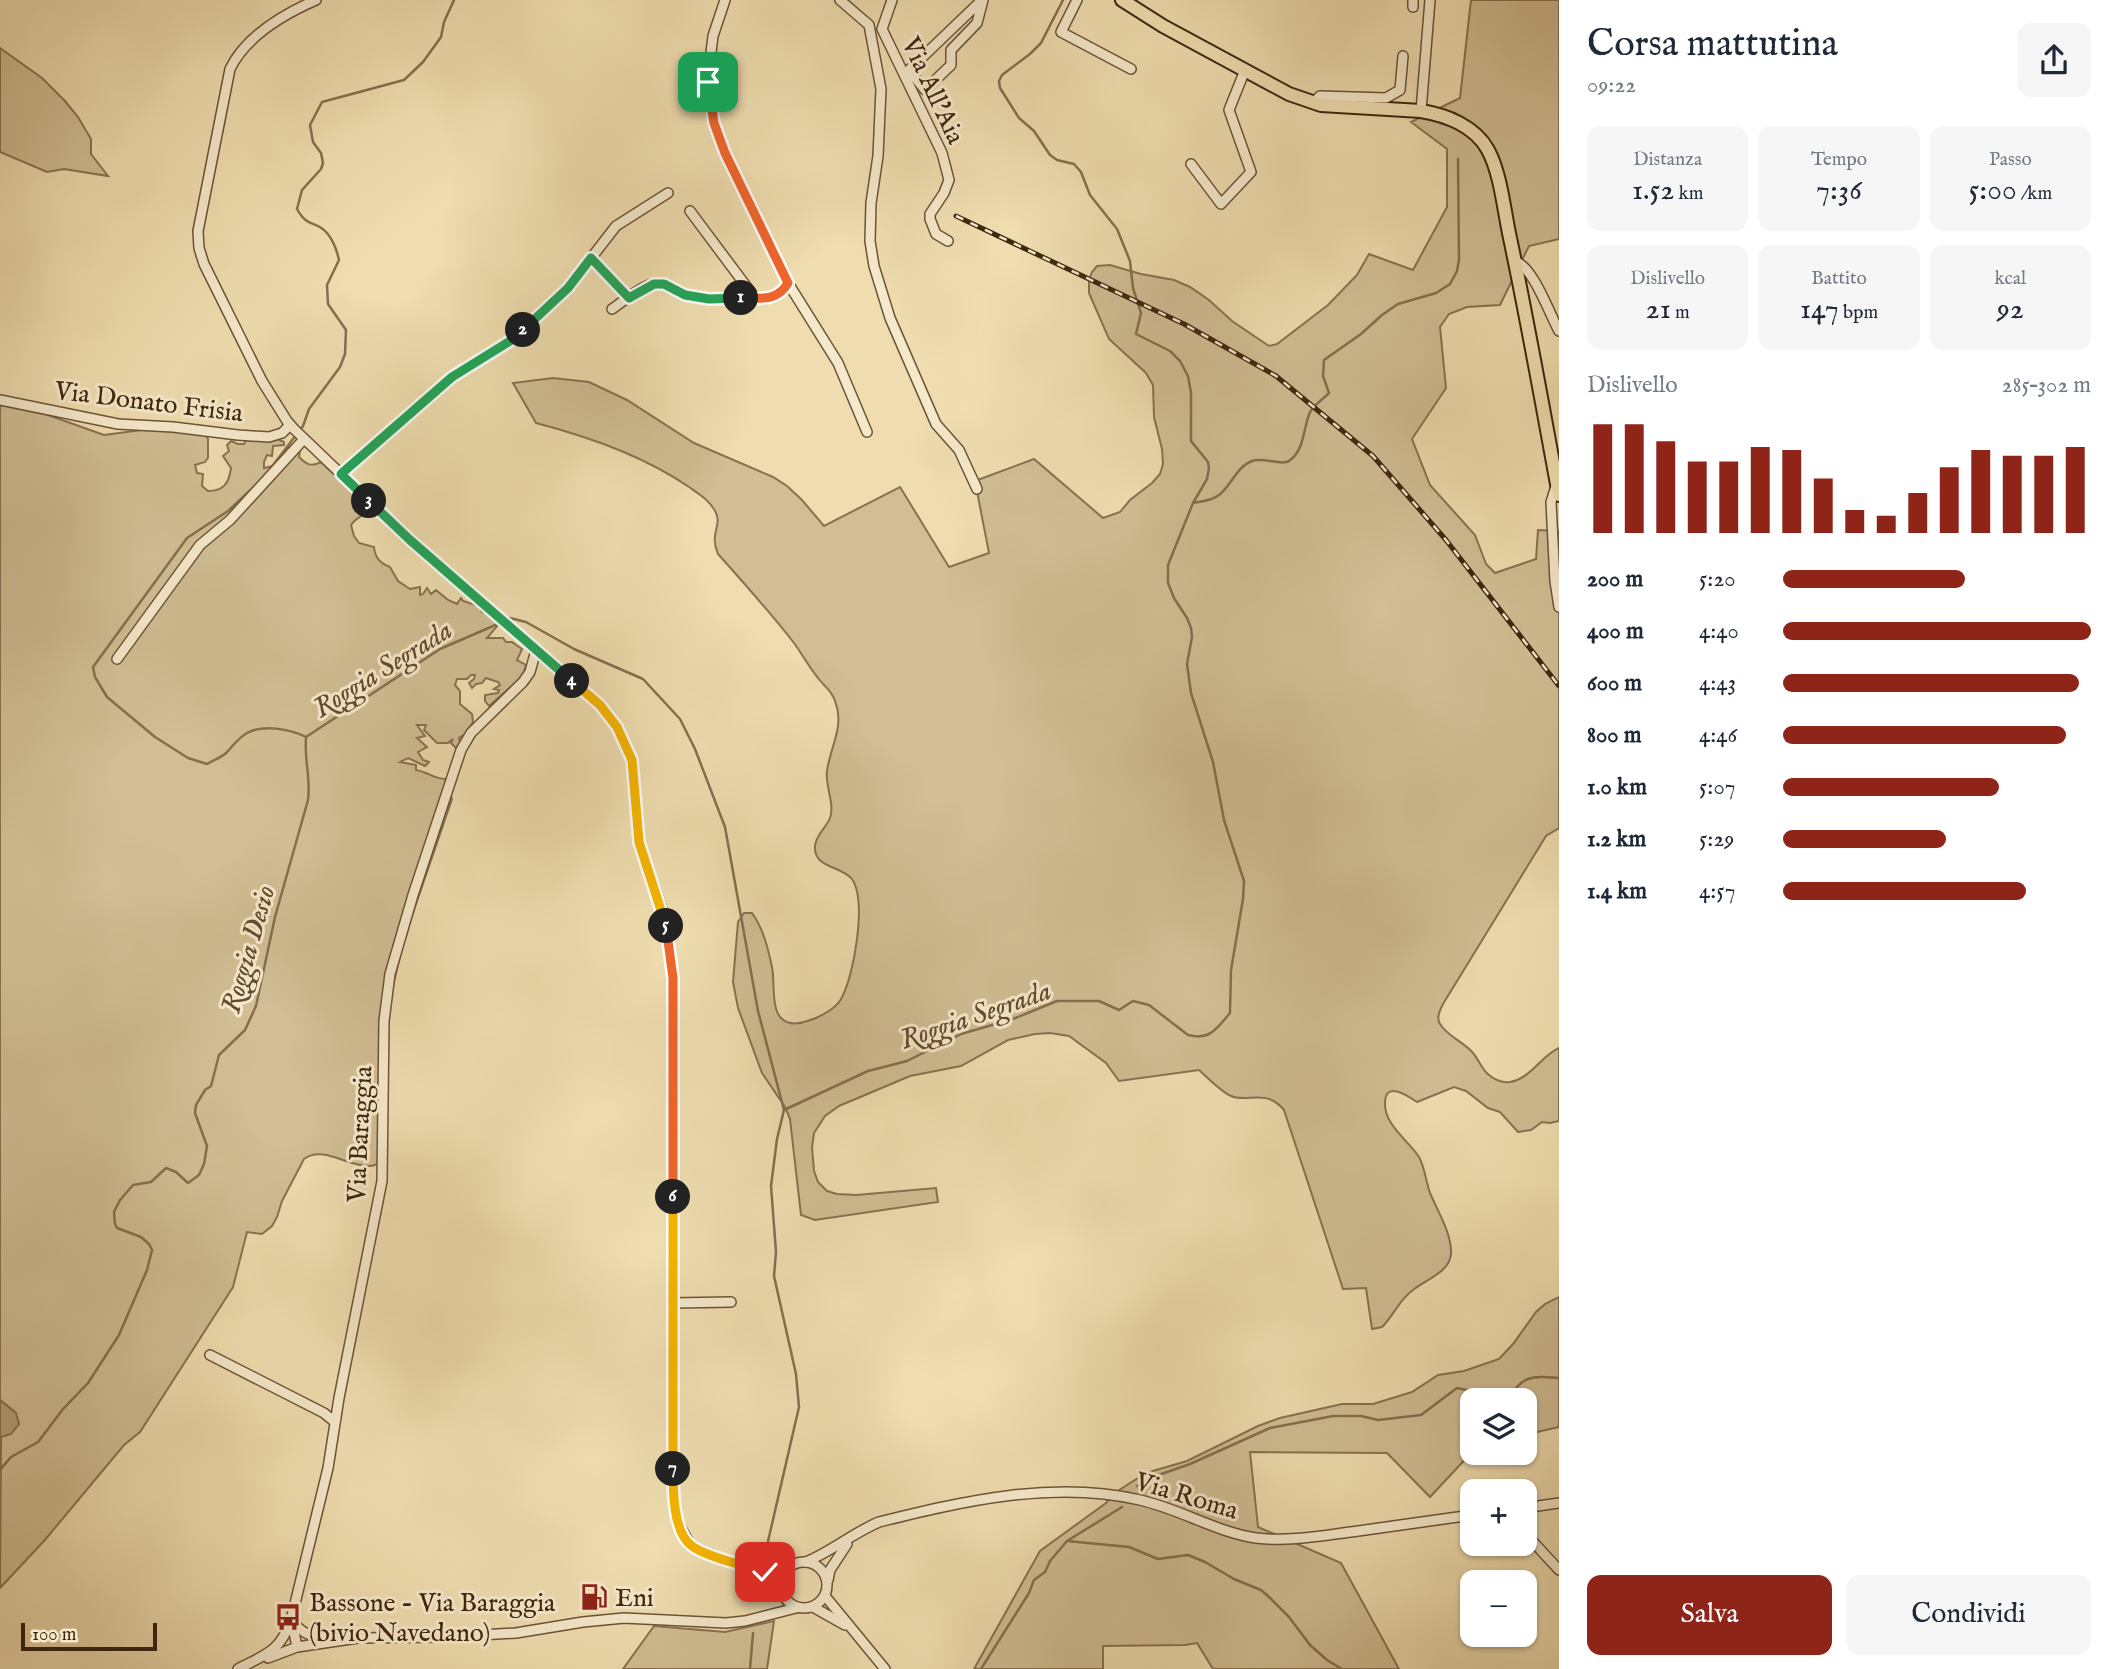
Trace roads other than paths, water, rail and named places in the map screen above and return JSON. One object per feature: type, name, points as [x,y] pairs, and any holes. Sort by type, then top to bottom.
[{"type":"main road","points":[[1122,0],[1140,5],[1163,26],[1289,94],[1321,104],[1437,113],[1456,121],[1475,134],[1488,149],[1496,172],[1558,489]]},
{"type":"street","points":[[316,0],[273,23],[236,56],[230,69],[198,231],[199,248],[204,264],[262,381],[292,427],[410,540],[600,705],[617,727],[632,760],[639,842],[664,918],[673,978],[673,1494],[677,1523],[691,1546],[765,1572],[786,1570]]},
{"type":"street","points":[[725,0],[713,36],[709,65],[708,93],[714,123],[727,158],[788,283],[838,363],[867,432]]},
{"type":"street","points":[[839,0],[869,24],[881,89],[870,241],[874,266],[890,318],[936,424],[959,450],[977,489]]},
{"type":"street","name":"Via All'Aia","points":[[892,0],[882,29],[942,153],[949,180],[930,214],[930,219],[936,234],[948,240]]},
{"type":"street","points":[[983,0],[977,23],[951,50],[951,65],[925,90],[909,70],[983,0]]},
{"type":"street","points":[[1077,0],[1061,32],[1131,69]]},
{"type":"street","points":[[1421,111],[1430,0]]},
{"type":"street","points":[[1314,102],[1321,96],[1386,98],[1400,90],[1403,56]]},
{"type":"street","points":[[1191,164],[1221,204],[1251,172],[1229,110],[1245,70]]},
{"type":"street","points":[[341,474],[452,377],[510,341],[568,288],[616,226],[668,193]]},
{"type":"street","points":[[690,211],[755,298]]},
{"type":"street","points":[[591,258],[629,298]]},
{"type":"street","points":[[1515,261],[1522,264],[1531,275],[1559,331]]},
{"type":"street","points":[[612,309],[654,284],[664,284],[685,295],[709,299],[768,299],[776,296],[788,283]]},
{"type":"street","name":"Via Donato Frisia","points":[[0,400],[118,424],[269,437],[292,427]]},
{"type":"street","points":[[117,659],[200,545],[230,520],[303,438]]},
{"type":"street","points":[[1558,489],[1551,502],[1559,607]]},
{"type":"street","name":"Via Baraggia","points":[[239,1668],[276,1648],[285,1638],[328,1468],[382,1181],[384,1021],[390,974],[413,895],[461,750],[471,733],[523,682],[530,672],[536,650]]},
{"type":"street","points":[[673,1303],[731,1302]]},
{"type":"street","points":[[210,1355],[324,1413],[335,1422]]},
{"type":"street","name":"Via Roma","points":[[806,1562],[879,1522],[999,1496],[1042,1493],[1100,1494],[1142,1500],[1256,1538],[1312,1537],[1460,1518]]},
{"type":"street","points":[[1537,1506],[1559,1503]]},
{"type":"street","name":"Via Roma","points":[[827,1582],[839,1553],[852,1537]]},
{"type":"street","points":[[1537,1546],[1559,1570]]},
{"type":"street","points":[[765,1572],[780,1587],[784,1598],[796,1608],[813,1607],[825,1596],[827,1582],[820,1568],[806,1562],[792,1565],[786,1570],[780,1587],[777,1604],[765,1616]]},
{"type":"street","points":[[825,1596],[885,1669]]},
{"type":"street","points":[[813,1607],[850,1627]]},
{"type":"street","name":"Via Baraggia","points":[[239,1668],[297,1647],[356,1639],[516,1633],[624,1618],[726,1623],[796,1608]]},
{"type":"street","points":[[291,1620],[299,1630],[312,1636],[356,1639]]},
{"type":"street","points":[[291,1620],[297,1647]]},
{"type":"waterway","name":"Roggia Segrada","points":[[267,473],[303,426],[309,409],[340,367],[345,354],[346,330],[328,304],[327,285],[339,260],[337,253],[327,233],[308,222],[297,209],[302,190],[321,169],[323,163],[321,153],[313,142],[310,125],[322,102],[404,80],[423,62],[441,37],[444,22],[454,0]]},
{"type":"waterway","points":[[784,1110],[868,1071],[907,1061],[961,1034],[1013,1019],[1057,1001],[1099,1001],[1119,1010],[1133,1001],[1149,1005],[1188,1035],[1196,1036],[1208,1035],[1230,1013],[1231,970],[1244,881],[1224,820],[1213,762],[1191,693],[1187,664],[1191,628],[1168,583],[1168,565],[1193,503],[1207,479],[1209,468],[1208,462],[1191,441],[1191,393],[1188,376],[1180,361],[1170,351],[1136,334],[1141,313],[1133,288],[1130,261],[1117,229],[1090,195],[1081,172],[1074,164],[1057,160],[1050,155],[1034,131],[1019,118],[1000,88],[1002,75],[1041,43],[1063,0]]},
{"type":"waterway","points":[[1193,503],[1216,497],[1242,467],[1252,461],[1289,461],[1301,445],[1310,412],[1329,393],[1323,376],[1324,360],[1398,304],[1436,293],[1450,284],[1459,260],[1458,159]]},
{"type":"waterway","name":"Roggia Segrada","points":[[260,481],[228,511],[187,538],[93,667],[95,677],[107,697],[155,737],[188,758],[207,764],[224,755],[238,740],[253,730],[285,730],[306,737]]},
{"type":"waterway","name":"Roggia Segrada","points":[[506,620],[510,618],[526,622],[574,649],[643,679],[680,719],[695,749],[725,827],[758,1011],[784,1110],[771,1186],[776,1252],[774,1276],[796,1374],[799,1407],[766,1550]]},
{"type":"waterway","name":"Roggia Segrada","points":[[306,737],[440,649],[500,623]]},
{"type":"waterway","name":"Roggia Desio","points":[[0,1470],[11,1457],[38,1442],[63,1409],[88,1383],[119,1335],[147,1270],[152,1250],[141,1237],[117,1228],[114,1212],[120,1200],[133,1185],[151,1182],[166,1168],[176,1172],[188,1183],[199,1175],[204,1164],[207,1146],[195,1113],[196,1105],[205,1090],[211,1086],[219,1055],[245,1030],[256,1006],[275,917],[308,800],[306,738]]},
{"type":"waterway","points":[[1516,1388],[1534,1377],[1559,1378]]},
{"type":"waterway","points":[[1137,1486],[1150,1478],[1190,1464],[1270,1428],[1333,1416],[1361,1416],[1378,1420],[1421,1415],[1457,1388],[1460,1389]]},
{"type":"waterway","points":[[981,1669],[1029,1593],[1034,1580],[1045,1572],[1050,1561],[1067,1541],[1122,1507]]},
{"type":"waterway","points":[[1067,1541],[1129,1547],[1158,1559],[1188,1555],[1205,1562],[1234,1579],[1261,1590],[1289,1617],[1310,1645],[1342,1669]]},
{"type":"waterway","points":[[750,1669],[753,1633]]},
{"type":"railway","points":[[956,216],[1184,324],[1276,376],[1373,456],[1446,540],[1559,686]]},
{"type":"place","name":"Eni","points":[[594,1597]]},
{"type":"place","name":"Bassone - Via Baraggia (bivio Navedano)","points":[[288,1617]]}]
